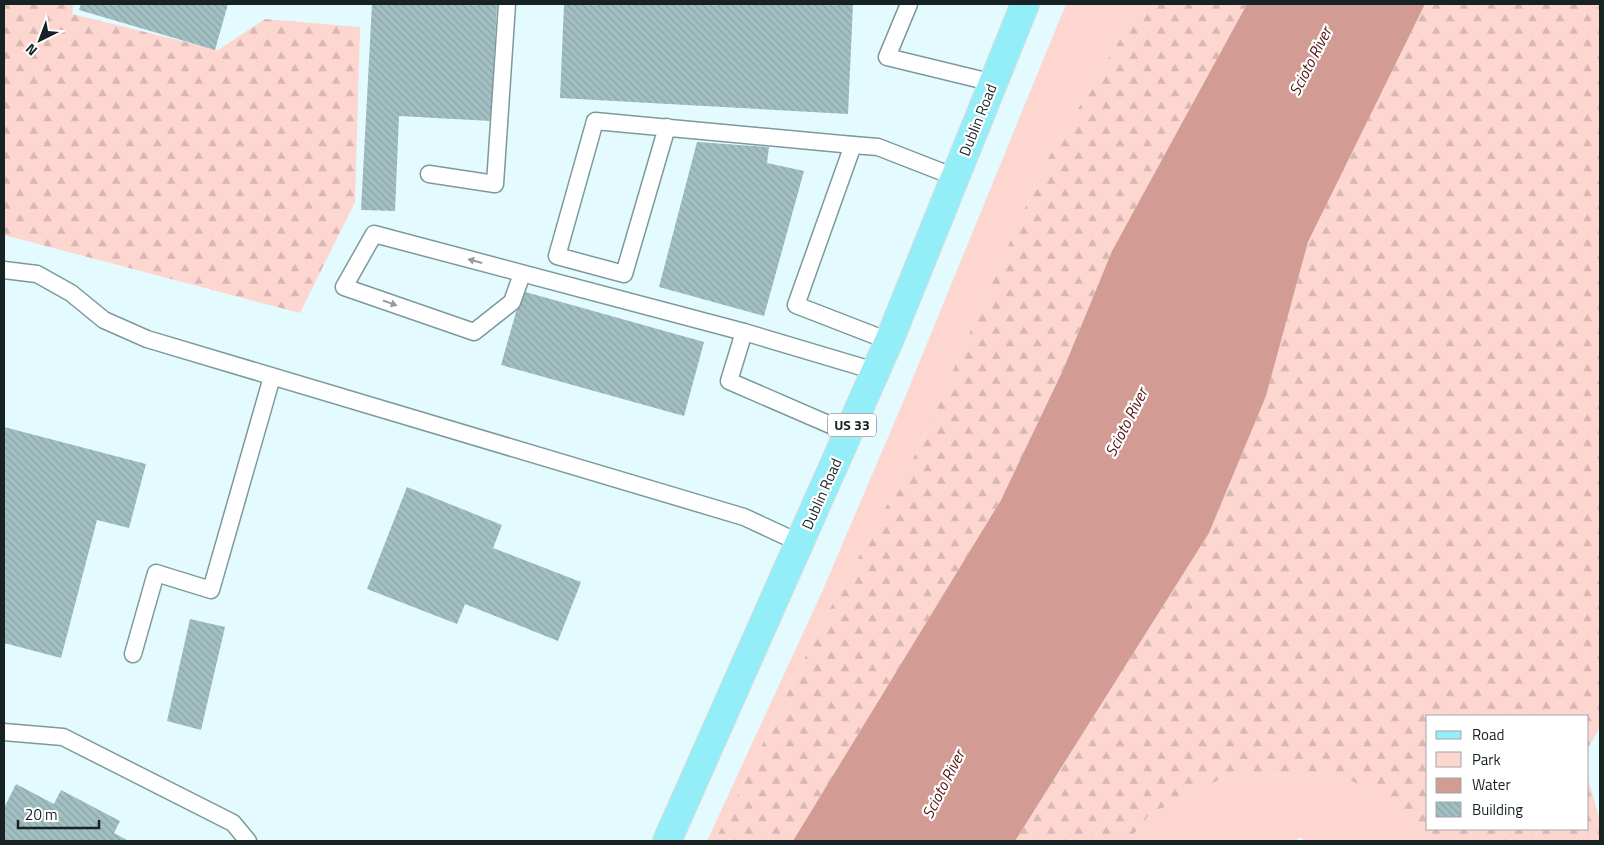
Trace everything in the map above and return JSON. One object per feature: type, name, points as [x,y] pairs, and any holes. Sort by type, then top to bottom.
[{"type":"main road","name":"Dublin Road","points":[[667,841],[876,371],[1026,4]]},
{"type":"lane","points":[[429,174],[495,184],[508,4]]},
{"type":"lane","points":[[909,4],[888,58],[994,83]]},
{"type":"lane","points":[[667,127],[624,274],[557,256],[595,121],[667,127],[878,147],[956,177]]},
{"type":"lane","points":[[853,145],[796,305],[889,340]]},
{"type":"lane","points":[[522,274],[512,302],[474,332],[344,286],[374,234],[744,332],[876,371]]},
{"type":"lane","points":[[4,270],[37,274],[71,293],[104,320],[147,340],[744,518],[800,543]]},
{"type":"lane","points":[[744,332],[728,381],[848,433]]},
{"type":"lane","points":[[133,654],[156,573],[211,590],[272,377]]},
{"type":"lane","points":[[4,732],[64,737],[233,823],[248,841]]},
{"type":"green space","points":[[4,4],[73,4],[72,14],[218,50],[265,19],[360,27],[355,202],[300,313],[4,235]]},
{"type":"green space","points":[[1066,4],[1141,4],[1043,167],[919,447],[820,627],[715,841],[707,841],[822,592],[901,407]]},
{"type":"green space","points":[[1141,4],[1247,4],[1112,251],[1063,370],[1001,500],[793,841],[715,841],[820,627],[919,447],[1043,167]]},
{"type":"green space","points":[[1425,4],[1600,4],[1600,727],[1589,746],[1589,715],[1426,715],[1426,830],[1589,830],[1589,782],[1600,820],[1600,841],[1433,841],[1376,791],[1334,774],[1225,777],[1150,814],[1128,841],[1015,841],[1209,533],[1266,396],[1308,242]]},
{"type":"green space","points":[[1334,774],[1376,791],[1433,841],[1306,841],[1299,837],[1296,841],[1128,841],[1150,814],[1225,777]]},
{"type":"water","name":"Scioto River","points":[[1247,4],[1425,4],[1308,242],[1266,396],[1209,533],[1015,841],[793,841],[1001,500],[1063,370],[1112,251]]},
{"type":"building","points":[[81,4],[228,4],[215,50],[79,10]]},
{"type":"building","points":[[372,4],[497,4],[491,121],[399,116],[395,211],[361,210]]},
{"type":"building","points":[[564,4],[853,4],[848,114],[560,98]]},
{"type":"building","points":[[697,142],[769,147],[767,163],[804,171],[764,316],[659,287]]},
{"type":"building","points":[[522,291],[704,342],[684,416],[501,365]]},
{"type":"building","points":[[4,427],[146,464],[129,528],[97,520],[61,658],[4,643]]},
{"type":"building","points":[[407,487],[502,525],[493,548],[581,582],[558,641],[465,604],[457,624],[367,589]]},
{"type":"building","points":[[190,619],[225,627],[201,730],[167,721]]},
{"type":"building","points":[[16,784],[54,804],[61,790],[120,821],[114,833],[129,841],[4,841],[4,808]]}]
